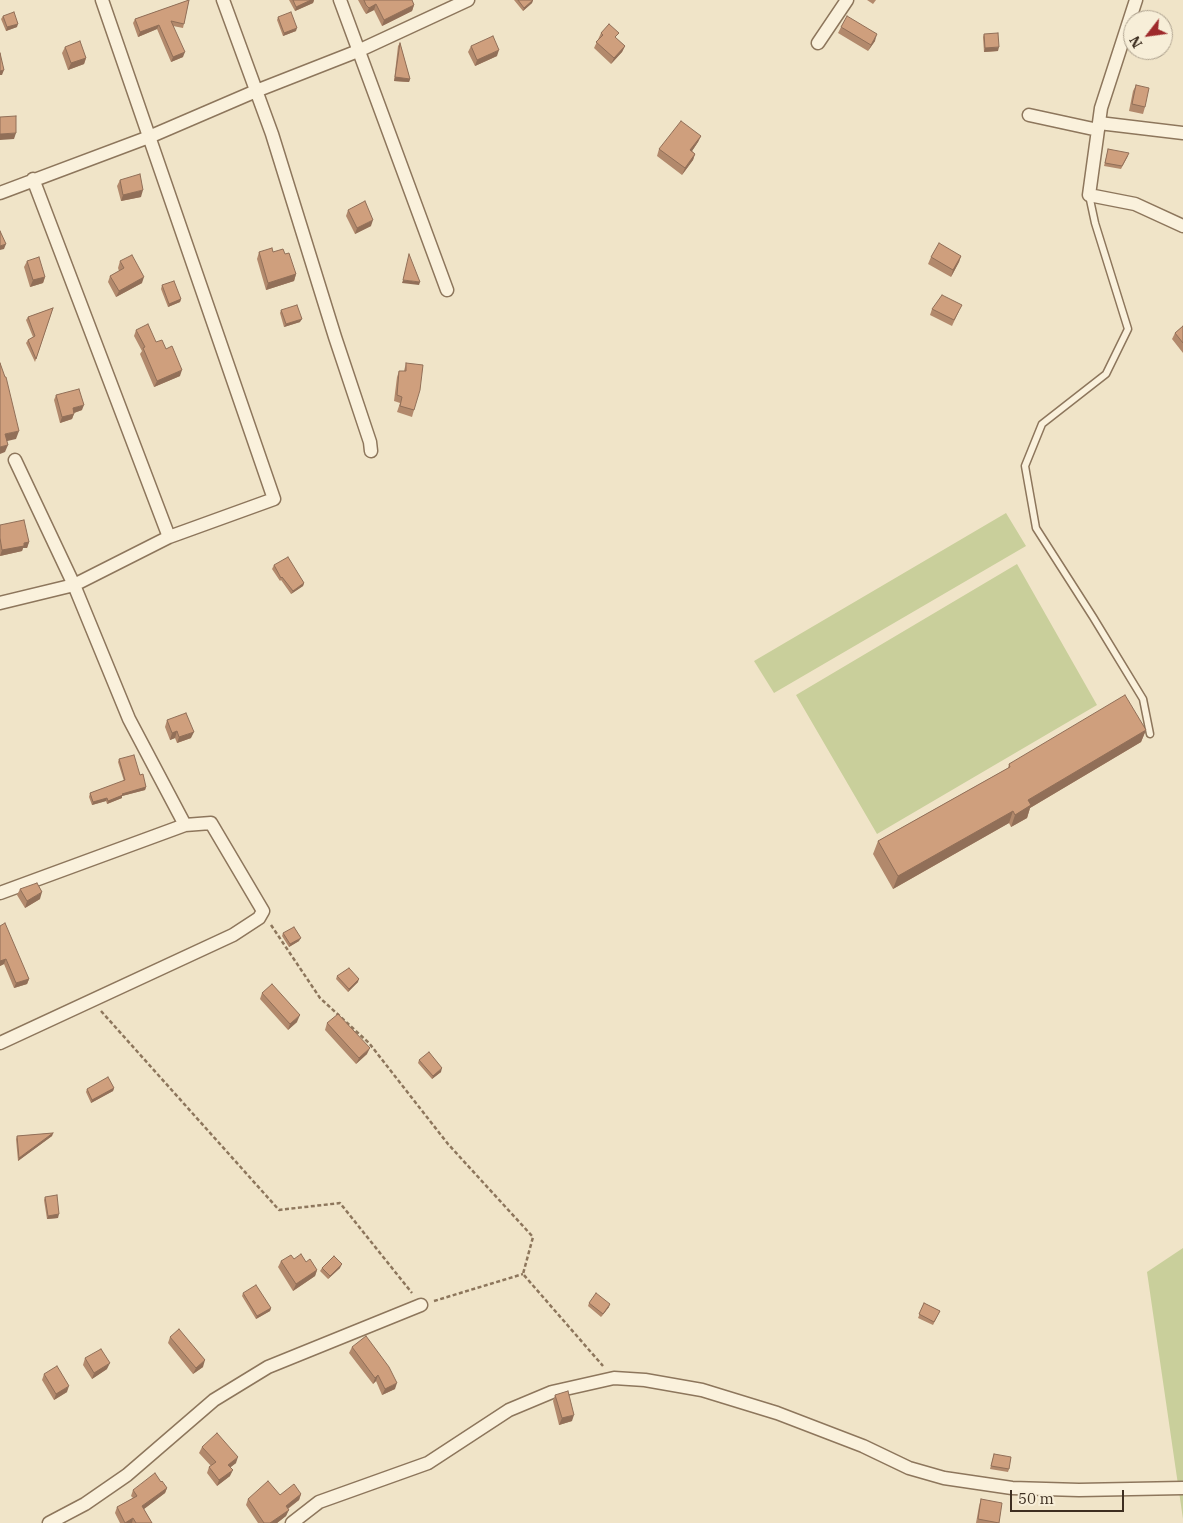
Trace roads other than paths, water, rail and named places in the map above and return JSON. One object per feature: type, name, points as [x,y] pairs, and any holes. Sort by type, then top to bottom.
[{"type":"street","points":[[0,604],[74,585],[169,537],[274,499],[102,0]]},
{"type":"street","points":[[223,0],[272,134],[371,450]]},
{"type":"street","points":[[340,0],[447,290]]},
{"type":"street","points":[[0,193],[149,137],[256,91],[358,51],[468,0]]},
{"type":"street","points":[[818,43],[847,0]]},
{"type":"street","points":[[1136,0],[1101,108],[1089,195],[1135,204],[1183,226]]},
{"type":"street","points":[[1029,115],[1098,126],[1183,133]]},
{"type":"street","points":[[33,179],[169,537]]},
{"type":"street","points":[[15,460],[74,585],[129,719],[185,825]]},
{"type":"street","points":[[0,893],[185,825],[211,823],[263,910],[259,918],[233,935],[0,1043]]},
{"type":"street","points":[[49,1523],[85,1504],[126,1475],[214,1400],[268,1368],[422,1305]]},
{"type":"street","points":[[292,1523],[319,1502],[428,1462],[509,1410],[552,1392],[614,1378],[645,1380],[702,1390],[777,1413],[862,1446],[909,1468],[944,1478],[1012,1488],[1079,1490],[1183,1488]]},
{"type":"lane","points":[[1089,195],[1128,329],[1106,374],[1042,424],[1025,466],[1036,528],[1143,700],[1150,734]]}]
